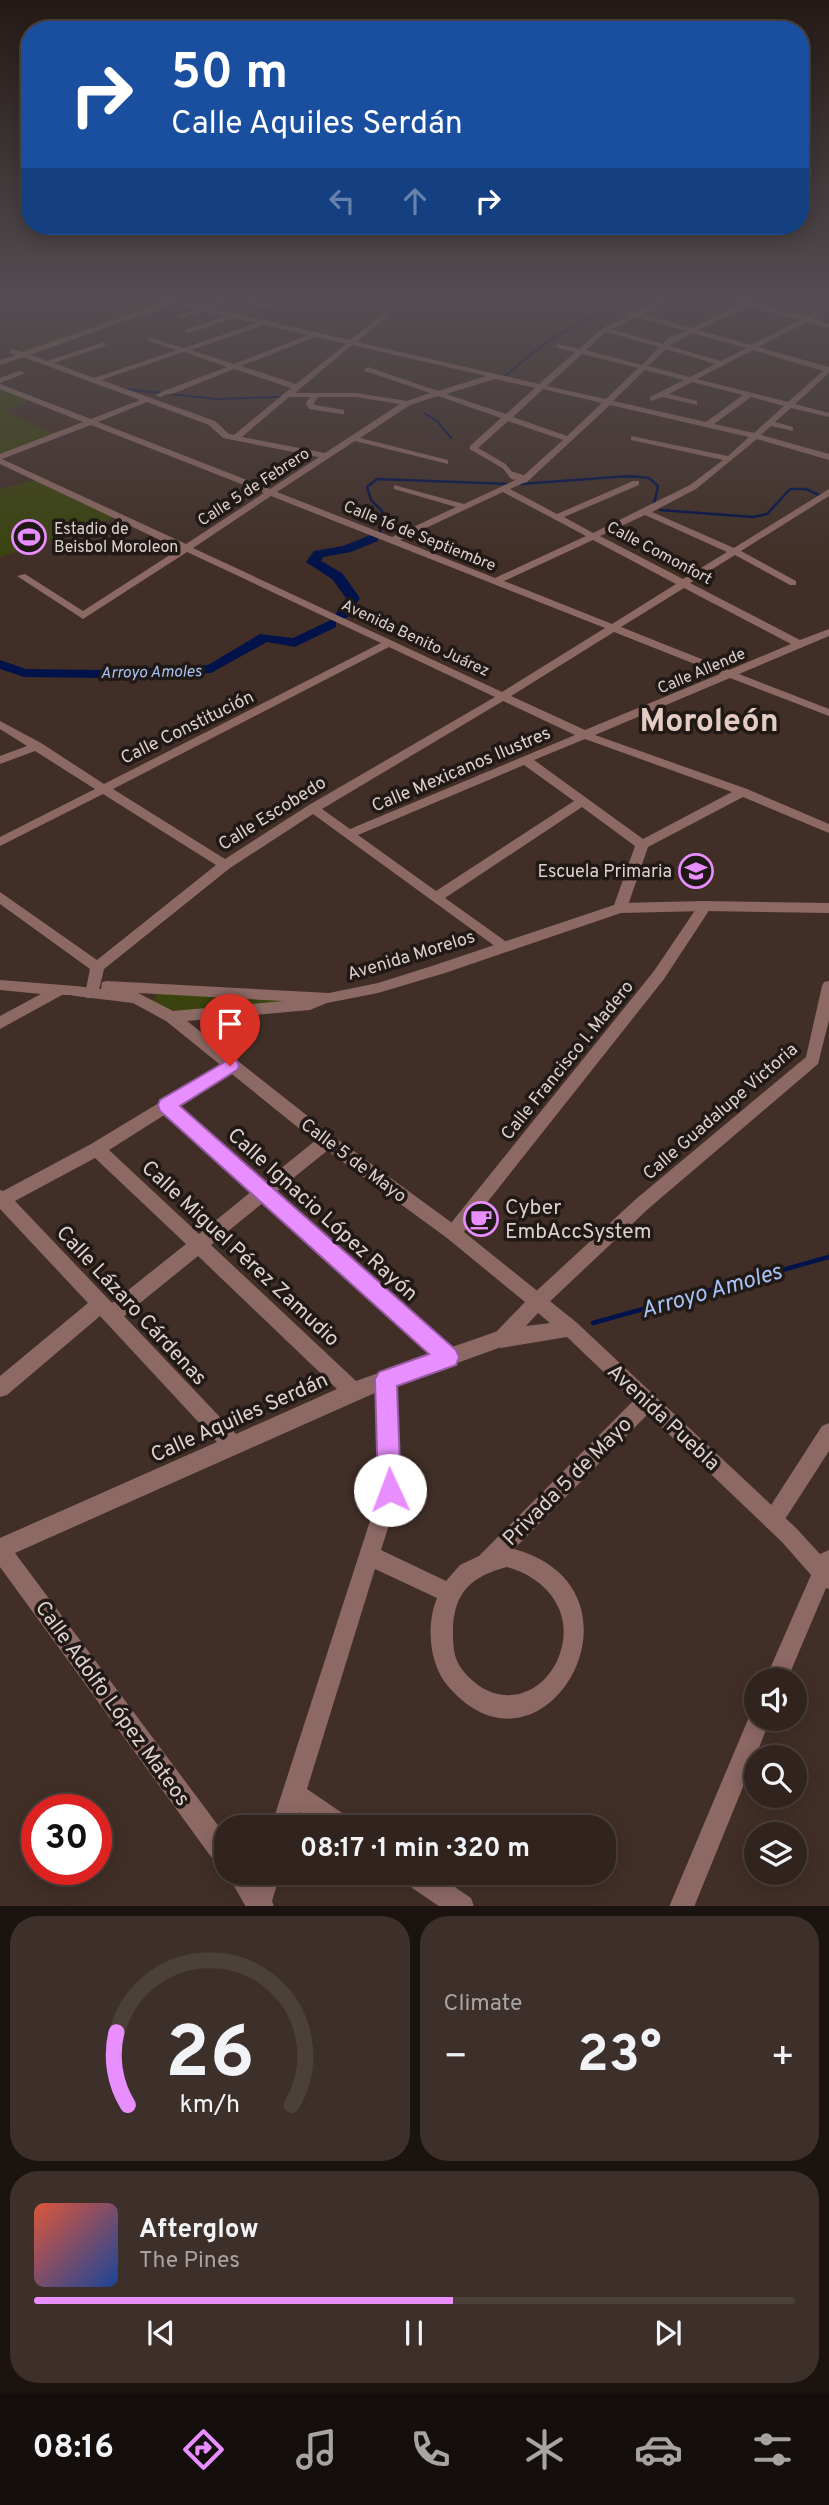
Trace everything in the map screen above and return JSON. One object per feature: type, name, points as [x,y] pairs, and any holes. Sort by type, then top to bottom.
[{"type":"street","name":"Calle 16 de Septiembre","points":[[5,386],[829,713]]},
{"type":"street","points":[[110,386],[212,423],[222,435],[326,456]]},
{"type":"street","points":[[0,459],[184,386]]},
{"type":"street","points":[[418,386],[569,439]]},
{"type":"street","name":"Calle 5 de Febrero","points":[[22,576],[83,617],[407,403],[463,386]]},
{"type":"street","points":[[530,386],[755,436],[829,457]]},
{"type":"street","points":[[523,480],[514,478],[504,466],[473,448],[541,386]]},
{"type":"street","points":[[393,540],[523,480],[625,386]]},
{"type":"street","points":[[653,399],[677,386]]},
{"type":"street","points":[[718,386],[829,415]]},
{"type":"street","points":[[497,582],[693,487],[730,459],[811,386]]},
{"type":"street","points":[[235,438],[296,387]]},
{"type":"street","points":[[662,394],[694,403]]},
{"type":"street","points":[[708,425],[750,394]]},
{"type":"street","name":"Calle 5 de Febrero","points":[[286,395],[356,395],[407,403]]},
{"type":"street","points":[[316,395],[310,403],[312,407],[341,412]]},
{"type":"street","points":[[769,423],[790,429]]},
{"type":"street","points":[[352,438],[445,462]]},
{"type":"street","points":[[634,438],[730,459]]},
{"type":"street","name":"Avenida Benito Juárez","points":[[0,459],[585,735],[828,826]]},
{"type":"street","points":[[559,516],[636,483]]},
{"type":"street","name":"Calle Comonfort","points":[[506,487],[801,645]]},
{"type":"street","points":[[397,488],[465,507]]},
{"type":"street","name":"Calle Escobedo","points":[[97,967],[225,865],[313,808],[504,696],[829,492]]},
{"type":"street","points":[[645,512],[734,551],[793,583]]},
{"type":"street","name":"Calle Allende","points":[[585,735],[829,632]]},
{"type":"street","name":"Calle Constitución","points":[[0,842],[390,643]]},
{"type":"street","points":[[0,724],[225,865]]},
{"type":"street","name":"Calle Mexicanos Ilustres","points":[[351,834],[585,735]]},
{"type":"street","points":[[0,760],[37,747]]},
{"type":"street","points":[[527,761],[642,845]]},
{"type":"street","points":[[620,908],[642,845],[743,792]]},
{"type":"street","points":[[438,897],[583,802]]},
{"type":"street","points":[[313,808],[503,947]]},
{"type":"street","points":[[0,898],[97,967],[93,989],[67,991],[0,985]]},
{"type":"street","name":"Calle Francisco I. Madero","points":[[453,1233],[659,975],[705,906]]},
{"type":"street","name":"Avenida Morelos","points":[[93,989],[307,995],[329,998],[378,988],[620,908],[829,908]]},
{"type":"street","name":"Calle Guadalupe Victoria","points":[[538,1301],[642,1204],[813,1060],[829,986]]},
{"type":"street","name":"Calle 5 de Mayo","points":[[93,989],[136,998],[171,1017],[230,1066],[453,1233],[538,1301]]},
{"type":"street","points":[[154,1007],[150,999],[158,990]]},
{"type":"street","points":[[0,1023],[67,991]]},
{"type":"street","points":[[171,1017],[310,1004],[329,998]]},
{"type":"street","points":[[1,1198],[97,1149],[230,1066]]},
{"type":"street","name":"Calle Ignacio López Rayón","points":[[167,1105],[449,1357]]},
{"type":"street","points":[[0,1388],[198,1243],[327,1141]]},
{"type":"street","name":"Calle Miguel Pérez Zamudio","points":[[97,1149],[353,1391]]},
{"type":"street","name":"Calle Lázaro Cárdenas","points":[[1,1198],[232,1444]]},
{"type":"street","name":"Avenida Puebla","points":[[538,1301],[827,1568]]},
{"type":"street","name":"Calle Aquiles Serdán","points":[[501,1339],[538,1301]]},
{"type":"street","name":"Calle Aquiles Serdán","points":[[0,1550],[353,1391],[501,1339],[570,1328]]},
{"type":"street","points":[[287,1815],[390,1490],[386,1379]]},
{"type":"street","name":"Privada 5 de Mayo","points":[[486,1561],[507,1557],[526,1560],[542,1569],[562,1590],[568,1601],[573,1625],[572,1649],[564,1671],[551,1689],[532,1703],[513,1708],[488,1705],[466,1692],[450,1671],[442,1650],[442,1615],[449,1593],[468,1572],[486,1561],[647,1401]]},
{"type":"street","points":[[773,1520],[829,1433]]},
{"type":"street","name":"Calle Adolfo López Mateos","points":[[0,1550],[214,1840]]},
{"type":"street","points":[[369,1555],[449,1593]]},
{"type":"street","points":[[781,1668],[827,1568]]},
{"type":"street","points":[[681,1906],[755,1731]]},
{"type":"street","points":[[294,1794],[325,1815]]},
{"type":"street","points":[[247,1885],[260,1905]]},
{"type":"street","points":[[260,1905],[265,1885]]},
{"type":"street","points":[[430,1885],[462,1906]]},
{"type":"green space","points":[[0,387],[31,399],[4,411],[57,435],[0,457]]},
{"type":"green space","name":"Estadio de Beisbol Moroleon","points":[[36,480],[114,518],[0,557],[0,489]]},
{"type":"green space","points":[[159,991],[309,1001],[179,1011],[157,1008],[152,1001]]},
{"type":"waterway","points":[[125,389],[160,393]]},
{"type":"waterway","points":[[171,394],[216,399],[280,397]]},
{"type":"waterway","points":[[424,413],[437,421],[451,438]]},
{"type":"waterway","name":"Arroyo Amoles","points":[[521,484],[616,477]]},
{"type":"waterway","name":"Arroyo Amoles","points":[[616,477],[639,477]]},
{"type":"waterway","name":"Arroyo Amoles","points":[[616,477],[639,477]]},
{"type":"waterway","name":"Arroyo Amoles","points":[[639,477],[649,478],[658,486],[654,504]]},
{"type":"waterway","name":"Arroyo Amoles","points":[[380,533],[382,511],[371,500],[367,487],[377,479],[508,484]]},
{"type":"waterway","name":"Arroyo Amoles","points":[[660,510],[753,517],[767,514],[790,489],[806,489],[821,496]]},
{"type":"waterway","name":"Arroyo Amoles","points":[[342,615],[353,598],[337,576],[313,562],[319,554],[346,549],[373,538]]},
{"type":"waterway","name":"Arroyo Amoles","points":[[0,664],[24,673],[108,674],[211,669],[265,637],[295,643],[331,624]]},
{"type":"waterway","name":"Arroyo Amoles","points":[[593,1323],[829,1257]]},
{"type":"place","name":"Estadio de Beisbol Moroleon","points":[[29,537]]},
{"type":"place","name":"Escuela Primaria","points":[[696,871]]},
{"type":"place","name":"Cyber EmbAccSystem","points":[[481,1219]]},
{"type":"district","name":"Moroleón","points":[[709,720]]},
{"type":"route","points":[[230,1066],[167,1105],[449,1357],[386,1379],[390,1490]]}]
